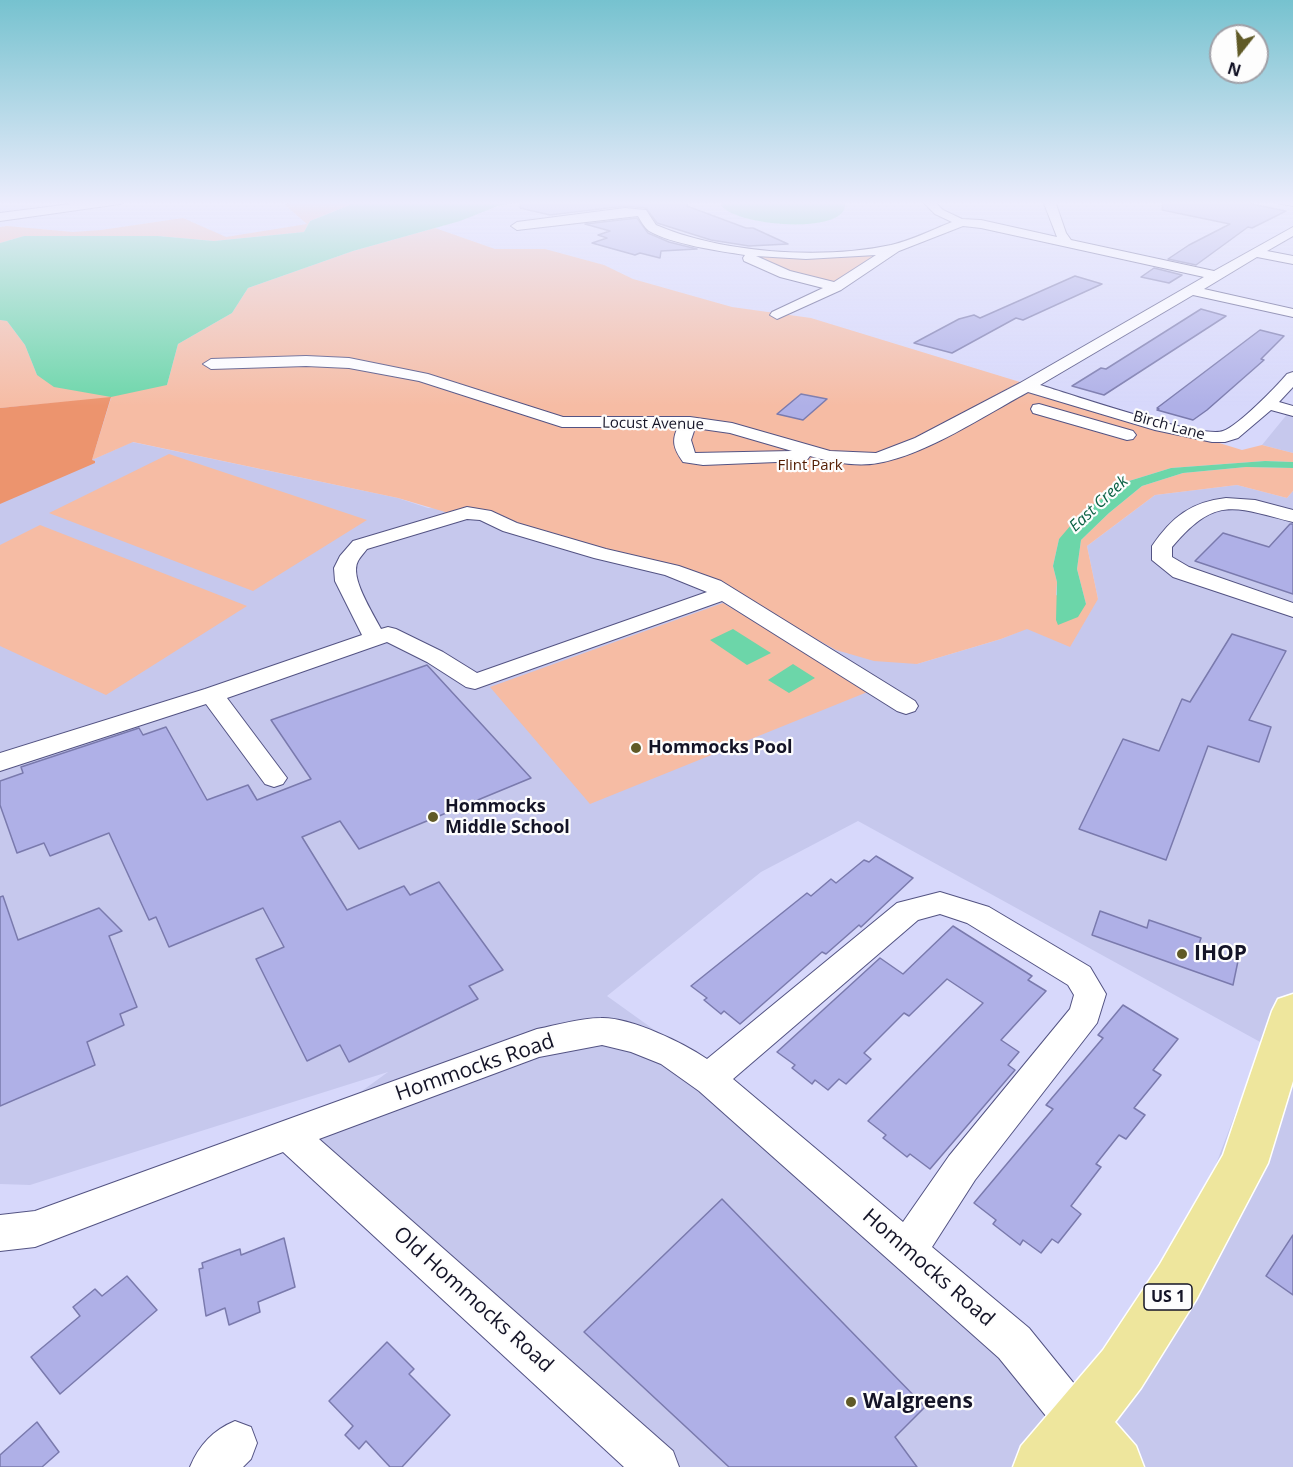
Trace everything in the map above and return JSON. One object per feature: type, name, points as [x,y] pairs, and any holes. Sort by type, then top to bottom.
[{"type":"main road","name":"US 1","points":[[1042,1467],[1122,1369],[1181,1276],[1244,1163],[1282,1090],[1293,1011]]},
{"type":"main road","points":[[1078,1422],[1115,1467]]},
{"type":"street","points":[[772,269],[836,288]]},
{"type":"street","points":[[777,315],[836,288],[863,269]]},
{"type":"street","points":[[1186,269],[1216,276]]},
{"type":"street","name":"Locust Avenue","points":[[211,364],[306,361],[349,363],[422,377],[555,421],[578,423],[690,422],[732,428],[829,456],[857,459],[893,454],[921,442],[1026,386],[1227,269]]},
{"type":"street","points":[[1191,290],[1293,314]]},
{"type":"street","name":"Birch Lane","points":[[1026,386],[1190,433],[1219,438],[1233,434],[1293,377]]},
{"type":"street","points":[[1265,404],[1293,411]]},
{"type":"street","points":[[1039,409],[1127,435]]},
{"type":"street","points":[[1094,425],[1115,411]]},
{"type":"street","points":[[690,422],[681,437],[682,449],[689,458],[703,460],[829,456]]},
{"type":"street","points":[[1293,516],[1238,503],[1212,507],[1191,514],[1162,546],[1162,560],[1181,572],[1293,610]]},
{"type":"street","points":[[375,639],[346,581],[345,568],[348,560],[360,545],[393,533],[467,513],[484,515],[510,527],[601,554],[672,570],[713,586],[906,706]]},
{"type":"street","points":[[0,762],[212,695],[388,634],[435,657],[475,682],[725,594]]},
{"type":"street","points":[[212,695],[274,778]]},
{"type":"street","points":[[708,1079],[908,911],[940,903],[978,915],[1079,976],[1090,994],[1085,1014],[962,1168],[907,1250]]},
{"type":"street","name":"Hommocks Road","points":[[0,1233],[35,1229],[537,1043],[602,1031],[636,1039],[673,1054],[708,1079],[1014,1343],[1078,1422]]},
{"type":"street","name":"Old Hommocks Road","points":[[288,1134],[657,1467]]},
{"type":"shaded area","points":[[111,397],[92,460],[95,463],[0,504],[0,408]]},
{"type":"shaded area","points":[[1293,407],[1293,453],[1262,445]]},
{"type":"shaded area","points":[[132,442],[398,498],[428,508],[466,509],[697,574],[917,664],[1001,639],[1098,599],[1087,546],[1155,495],[1237,485],[1287,498],[1293,491],[1293,1467],[629,1467],[281,1150],[388,1072],[30,1185],[0,1184],[0,501]],"holes":[[[858,821],[1262,1043],[1196,1217],[1075,1397],[766,1110],[607,996],[761,872]]]},
{"type":"green space","name":"Flint Park","points":[[301,269],[613,269],[633,279],[732,307],[811,318],[1242,450],[1262,445],[1293,453],[1293,462],[1265,461],[1171,468],[1129,481],[1059,539],[1053,566],[1057,582],[1056,595],[1086,604],[1077,569],[1081,540],[1142,486],[1183,473],[1246,467],[1293,468],[1293,491],[1287,498],[1237,485],[1155,495],[1087,546],[1098,599],[1070,647],[1027,629],[917,664],[874,661],[836,650],[725,588],[500,519],[452,514],[398,498],[133,442],[92,460],[111,398],[0,408],[0,320],[7,321],[25,345],[37,375],[167,385],[178,344],[232,313],[248,288]]},
{"type":"green space","points":[[784,269],[858,269],[835,283],[827,284]]},
{"type":"green space","points":[[169,454],[367,520],[253,591],[49,513]]},
{"type":"green space","points":[[40,525],[247,606],[106,695],[0,646],[0,545]]},
{"type":"green space","name":"Hommocks Pool","points":[[723,603],[870,691],[590,804],[490,687]]},
{"type":"water","points":[[0,269],[301,269],[248,288],[232,313],[178,344],[167,385],[111,397],[54,387],[37,375],[25,345],[7,321],[0,320]]},
{"type":"water","name":"East Creek","points":[[1265,461],[1293,462],[1293,468],[1246,467],[1183,473],[1142,486],[1081,540],[1077,569],[1086,604],[1078,617],[1058,625],[1056,620],[1057,582],[1053,566],[1059,539],[1083,511],[1129,481],[1171,468]]},
{"type":"water","points":[[733,629],[771,653],[747,665],[710,640]]},
{"type":"water","points":[[793,664],[815,678],[789,693],[768,680]]},
{"type":"building","points":[[1152,269],[1182,275],[1169,283],[1141,277]]},
{"type":"building","points":[[1075,276],[1102,284],[1023,320],[1016,318],[952,353],[914,343],[959,319],[974,315],[980,318]]},
{"type":"building","points":[[1201,309],[1226,316],[1104,395],[1072,386],[1101,368],[1106,369]]},
{"type":"building","points":[[1260,330],[1284,336],[1261,359],[1264,360],[1207,410],[1193,420],[1157,410],[1159,409],[1157,408]]},
{"type":"building","points":[[801,394],[827,399],[803,420],[777,414]]},
{"type":"building","points":[[1290,524],[1293,524],[1293,594],[1195,561],[1223,533],[1269,547]]},
{"type":"building","points":[[1232,634],[1286,651],[1249,720],[1271,727],[1259,762],[1208,746],[1166,860],[1079,829],[1123,739],[1159,751],[1182,699],[1190,702]]},
{"type":"building","name":"Hommocks Middle School","points":[[427,665],[531,778],[359,849],[340,821],[302,837],[347,910],[404,886],[410,895],[439,882],[503,970],[469,986],[478,999],[349,1062],[340,1045],[307,1061],[256,959],[284,947],[263,908],[169,947],[156,917],[149,920],[109,833],[50,856],[44,843],[17,853],[0,805],[0,781],[23,773],[21,767],[139,728],[143,735],[166,727],[207,800],[248,785],[257,800],[311,779],[271,720]]},
{"type":"building","points":[[876,856],[913,878],[861,927],[859,925],[826,954],[822,952],[740,1024],[724,1011],[721,1014],[704,1000],[707,998],[691,986],[807,893],[811,896],[831,879],[836,883],[864,860],[869,862]]},
{"type":"building","points":[[3,896],[18,940],[99,908],[122,931],[109,936],[137,1007],[120,1014],[124,1025],[87,1042],[95,1065],[0,1106],[0,897]]},
{"type":"building","name":"IHOP","points":[[1100,911],[1147,928],[1149,920],[1201,938],[1198,947],[1238,961],[1233,985],[1092,935]]},
{"type":"building","points":[[953,926],[1032,976],[1028,980],[1046,991],[1001,1040],[1019,1052],[1008,1065],[1015,1070],[930,1169],[910,1154],[907,1157],[883,1138],[886,1135],[868,1121],[983,1003],[947,979],[909,1016],[904,1013],[864,1053],[871,1059],[846,1084],[839,1079],[828,1090],[815,1080],[812,1084],[792,1068],[795,1065],[777,1052],[880,958],[903,974]]},
{"type":"building","points":[[1123,1005],[1178,1039],[1153,1070],[1161,1075],[1134,1108],[1145,1115],[1126,1139],[1119,1135],[1096,1164],[1101,1167],[1071,1206],[1081,1214],[1058,1243],[1052,1239],[1041,1253],[1023,1240],[1020,1245],[993,1224],[996,1220],[974,1203],[1053,1109],[1046,1105],[1103,1038],[1098,1035]]},
{"type":"building","points":[[722,1199],[925,1407],[895,1437],[917,1467],[729,1467],[584,1332]]},
{"type":"building","points":[[1293,1235],[1293,1295],[1266,1276]]},
{"type":"building","points":[[284,1238],[295,1287],[258,1302],[260,1312],[229,1325],[225,1308],[206,1316],[199,1269],[203,1268],[202,1263],[240,1249],[241,1255]]},
{"type":"building","points":[[127,1276],[157,1310],[60,1394],[31,1357],[80,1316],[73,1307],[95,1289],[102,1296]]},
{"type":"building","points":[[387,1342],[414,1369],[409,1374],[450,1415],[402,1467],[390,1467],[366,1441],[359,1449],[345,1435],[353,1426],[329,1401]]},
{"type":"building","points":[[37,1422],[59,1452],[42,1467],[0,1467],[0,1455]]},
{"type":"place","name":"Hommocks Pool","points":[[636,748]]},
{"type":"place","name":"Hommocks Middle School","points":[[433,817]]},
{"type":"place","name":"IHOP","points":[[1182,954]]},
{"type":"place","name":"Walgreens","points":[[851,1402]]}]
